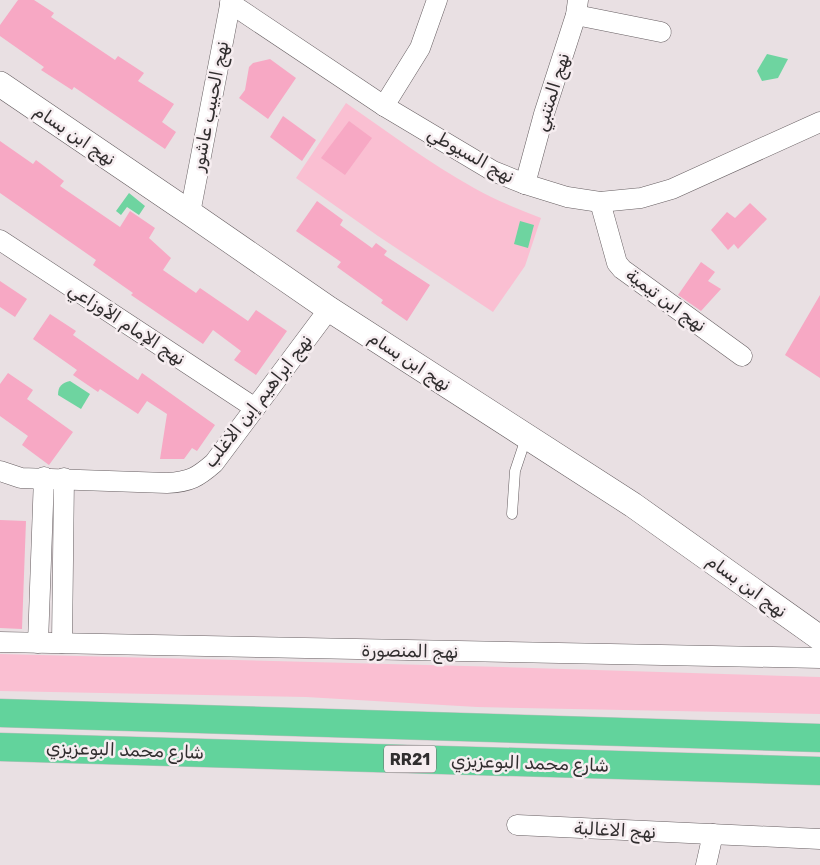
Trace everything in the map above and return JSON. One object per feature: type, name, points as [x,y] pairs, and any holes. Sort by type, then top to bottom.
[{"type":"highway","name":"شارع محمد البوعزيزي","points":[[0,713],[820,738]]},
{"type":"highway","name":"شارع محمد البوعزيزي","points":[[0,746],[820,771]]},
{"type":"street","points":[[384,106],[420,48],[436,0]]},
{"type":"street","name":"نهج السيوطي","points":[[231,2],[384,106],[493,172],[567,197],[600,202],[641,198],[672,189],[820,122]]},
{"type":"street","name":"نهج الحبيب عاشور","points":[[190,213],[231,2]]},
{"type":"street","points":[[577,7],[661,32]]},
{"type":"street","name":"نهج المتنبي","points":[[526,184],[544,114],[577,7]]},
{"type":"street","name":"نهج ابن بسام","points":[[0,84],[328,309],[633,505],[820,638]]},
{"type":"street","name":"نهج ابن تيمية","points":[[600,202],[617,262],[622,269],[742,356]]},
{"type":"street","name":"نهج الإمام الأوزاعي","points":[[0,240],[255,408]]},
{"type":"street","name":"نهج ابراهيم إبن الاغلب","points":[[0,471],[22,478],[184,482],[200,476],[214,462],[328,309]]},
{"type":"street","points":[[0,477],[22,478]]},
{"type":"street","points":[[38,643],[54,478]]},
{"type":"street","points":[[54,478],[62,643]]},
{"type":"street","name":"نهج المنصورة","points":[[0,642],[820,658]]},
{"type":"street","name":"نهج الاغالبة","points":[[517,825],[820,839]]},
{"type":"street","points":[[706,865],[713,834]]},
{"type":"lane","points":[[512,514],[515,470],[527,437]]},
{"type":"shaded area","points":[[767,54],[788,59],[778,78],[762,81],[757,71]]},
{"type":"shaded area","points":[[346,103],[457,178],[515,208],[541,218],[525,266],[493,312],[378,236],[296,178]]},
{"type":"shaded area","points":[[129,193],[145,206],[139,215],[127,207],[121,215],[116,211]]},
{"type":"shaded area","points":[[520,221],[534,225],[528,248],[514,244]]},
{"type":"shaded area","points":[[70,381],[90,394],[81,409],[58,395],[61,385]]},
{"type":"shaded area","points":[[0,654],[820,677],[820,714],[477,707],[306,697],[0,691]]},
{"type":"building","points":[[18,0],[34,0],[54,13],[51,17],[115,60],[118,56],[144,73],[138,81],[174,104],[162,122],[176,132],[165,149],[74,87],[72,90],[41,70],[44,67],[0,36],[0,25]]},
{"type":"building","points":[[270,59],[296,78],[268,119],[239,98],[245,90],[249,67],[253,63]]},
{"type":"building","points":[[283,116],[316,140],[302,161],[270,137]]},
{"type":"building","points":[[349,121],[372,138],[345,175],[321,158]]},
{"type":"building","points":[[0,141],[33,164],[36,160],[64,181],[60,186],[120,227],[130,211],[155,228],[149,238],[171,258],[163,270],[196,293],[200,288],[248,321],[256,310],[287,331],[256,375],[234,360],[241,351],[213,330],[203,344],[131,295],[133,293],[93,265],[96,260],[0,193]]},
{"type":"building","points":[[317,201],[343,220],[340,225],[372,248],[376,243],[387,251],[384,255],[430,285],[407,321],[381,303],[383,300],[337,267],[341,262],[296,231]]},
{"type":"building","points":[[750,203],[767,219],[738,249],[734,244],[728,250],[711,230],[727,212],[735,218]]},
{"type":"building","points":[[701,262],[715,272],[708,281],[721,289],[701,311],[678,295]]},
{"type":"building","points":[[0,281],[27,299],[15,317],[0,307]]},
{"type":"building","points":[[820,295],[820,378],[785,355]]},
{"type":"building","points":[[50,314],[76,331],[73,335],[138,380],[142,373],[215,425],[197,451],[192,448],[184,459],[160,459],[167,414],[147,401],[138,414],[100,389],[98,392],[73,375],[77,370],[33,339]]},
{"type":"building","points":[[8,373],[33,390],[27,399],[73,432],[49,465],[22,445],[28,436],[0,416],[0,384]]},
{"type":"building","points":[[0,520],[26,521],[22,629],[0,628]]}]
